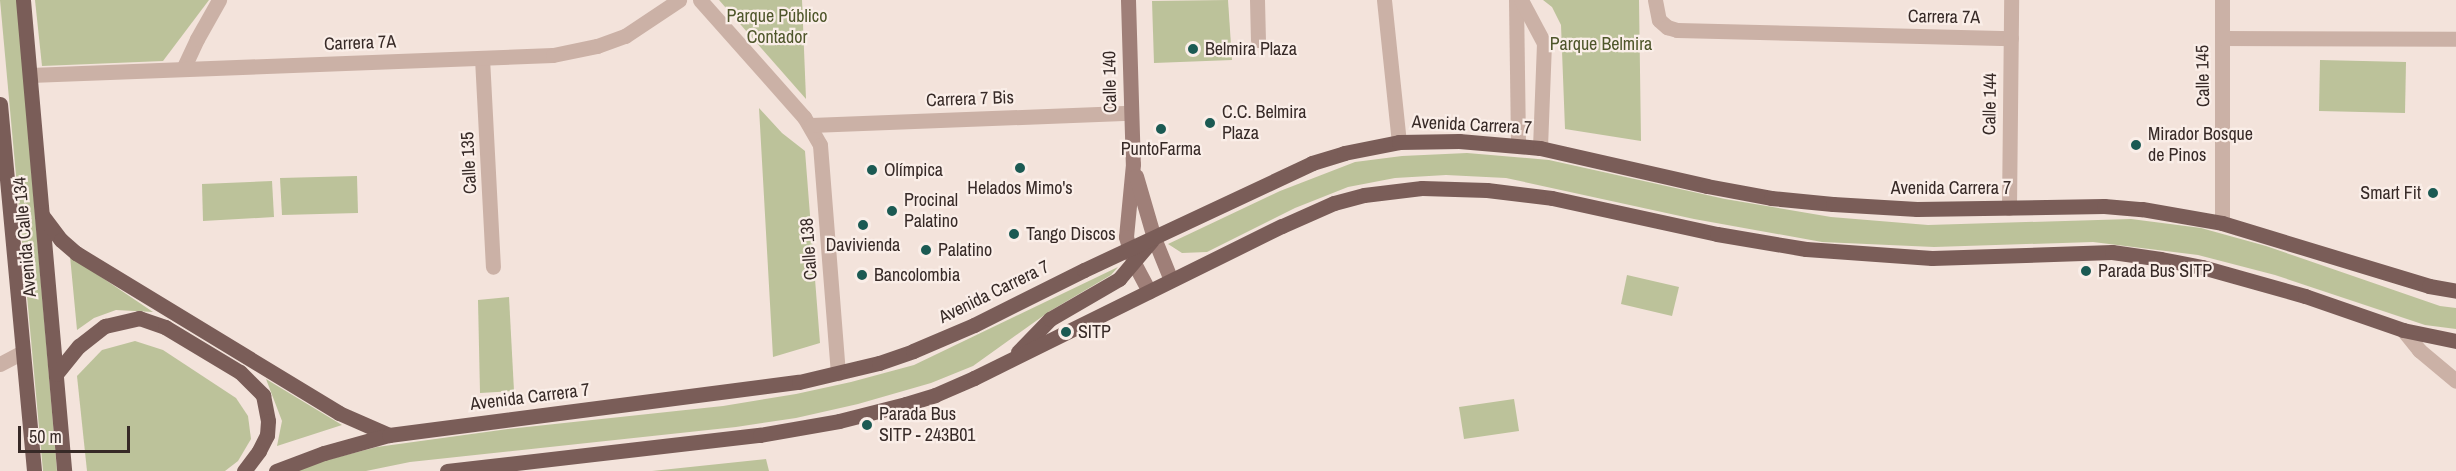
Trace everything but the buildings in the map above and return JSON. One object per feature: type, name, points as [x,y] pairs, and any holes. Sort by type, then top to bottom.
[{"type":"main road","name":"Avenida Calle 134","points":[[23,0],[64,471]]},
{"type":"main road","name":"Avenida Calle 134","points":[[0,104],[34,471]]},
{"type":"main road","name":"Avenida Carrera 7","points":[[276,471],[324,453],[389,435],[799,382],[879,363],[939,340],[1132,256],[1154,238],[1312,162],[1399,142],[1459,141],[1540,148],[1707,186],[1771,198],[1917,209],[2123,208],[2222,223],[2409,280],[2456,291]]},
{"type":"main road","points":[[447,471],[760,435],[817,425],[935,395],[1334,203],[1364,195],[1422,188],[1487,190],[1552,198],[1717,234],[1806,249],[1932,258],[2112,252],[2161,259],[2202,267],[2305,296],[2403,330],[2456,341]]},
{"type":"main road","points":[[42,215],[53,230],[76,252],[330,407],[389,435]]},
{"type":"main road","points":[[1012,358],[1050,319],[1112,284],[1132,256]]},
{"type":"main road","points":[[56,374],[79,346],[105,326],[138,318],[165,327],[240,372],[263,395],[268,421],[267,435],[260,451],[244,471]]},
{"type":"street","points":[[183,69],[196,39],[219,0]]},
{"type":"street","name":"Carrera 7A","points":[[30,75],[553,55],[597,46],[625,36],[679,0]]},
{"type":"street","points":[[700,0],[811,125]]},
{"type":"street","name":"Calle 140","points":[[1128,0],[1133,164],[1126,231],[1132,256],[1149,291]]},
{"type":"street","points":[[1257,0],[1258,40]]},
{"type":"street","points":[[1383,0],[1399,142]]},
{"type":"street","points":[[1516,0],[1518,145]]},
{"type":"street","points":[[1521,0],[1544,43],[1540,148]]},
{"type":"street","name":"Carrera 7A","points":[[1655,0],[1657,15],[1662,24],[1677,30],[2011,38]]},
{"type":"street","name":"Calle 144","points":[[2009,208],[2011,0]]},
{"type":"street","name":"Calle 145","points":[[2222,0],[2222,223]]},
{"type":"street","points":[[2222,38],[2456,39]]},
{"type":"street","name":"Calle 135","points":[[482,57],[494,267]]},
{"type":"street","name":"Carrera 7 Bis","points":[[811,125],[1130,113]]},
{"type":"street","name":"Calle 138","points":[[811,125],[820,145],[822,158],[838,373]]},
{"type":"street","name":"Calle 140","points":[[1133,164],[1154,238],[1171,280]]},
{"type":"street","points":[[2403,330],[2419,350],[2456,381]]},
{"type":"street","points":[[0,364],[23,352]]},
{"type":"green space","points":[[0,0],[17,0],[57,471],[43,471]]},
{"type":"green space","points":[[35,0],[209,0],[163,61],[42,66]]},
{"type":"green space","name":"Parque Público Contador","points":[[719,0],[802,0],[806,99]]},
{"type":"green space","points":[[1228,0],[1232,60],[1154,63],[1152,1]]},
{"type":"green space","name":"Parque Belmira","points":[[1543,0],[1639,0],[1641,141],[1565,129],[1561,25],[1552,7]]},
{"type":"green space","points":[[2320,60],[2406,62],[2405,113],[2319,111]]},
{"type":"green space","points":[[759,108],[782,133],[805,151],[820,343],[773,357]]},
{"type":"green space","points":[[1467,153],[1549,160],[1725,199],[1831,217],[1928,225],[2131,219],[2201,228],[2266,246],[2440,306],[2456,308],[2456,329],[2425,325],[2275,275],[2198,255],[2093,242],[1934,247],[1822,242],[1694,219],[1506,178],[1446,175],[1395,178],[1348,187],[1295,208],[1207,252],[1182,253],[1168,244],[1280,191],[1355,162],[1402,156]]},
{"type":"green space","points":[[357,176],[358,213],[282,215],[280,178]]},
{"type":"green space","points":[[272,181],[274,217],[203,221],[202,184]]},
{"type":"green space","points":[[70,256],[153,312],[116,310],[94,318],[77,330]]},
{"type":"green space","points":[[1118,267],[1111,275],[1050,311],[973,366],[931,383],[858,404],[796,418],[736,427],[410,462],[366,471],[295,471],[319,462],[377,447],[508,429],[723,406],[851,382],[914,365]]},
{"type":"green space","points":[[1627,275],[1679,287],[1672,316],[1621,304]]},
{"type":"green space","points":[[509,297],[514,391],[480,393],[478,300]]},
{"type":"green space","points":[[135,341],[163,350],[236,398],[248,416],[251,439],[238,461],[225,471],[87,471],[77,376],[102,350]]},
{"type":"green space","points":[[266,379],[342,425],[277,446],[282,421]]},
{"type":"green space","points":[[1514,399],[1519,431],[1464,439],[1459,407]]},
{"type":"green space","points":[[766,459],[769,471],[652,471]]},
{"type":"place","name":"Belmira Plaza","points":[[1193,49]]},
{"type":"place","name":"C.C. Belmira Plaza","points":[[1210,123]]},
{"type":"place","name":"PuntoFarma","points":[[1161,129]]},
{"type":"place","name":"Mirador Bosque de Pinos","points":[[2136,145]]},
{"type":"place","name":"Helados Mimo's","points":[[1020,168]]},
{"type":"place","name":"Olímpica","points":[[872,170]]},
{"type":"place","name":"Smart Fit","points":[[2433,193]]},
{"type":"place","name":"Procinal Palatino","points":[[892,211]]},
{"type":"place","name":"Davivienda","points":[[863,225]]},
{"type":"place","name":"Tango Discos","points":[[1014,234]]},
{"type":"place","name":"Palatino","points":[[926,250]]},
{"type":"place","name":"Parada Bus SITP","points":[[2086,271]]},
{"type":"place","name":"Bancolombia","points":[[862,275]]},
{"type":"place","name":"SITP","points":[[1066,332]]},
{"type":"place","name":"Parada Bus SITP - 243B01","points":[[867,425]]}]
